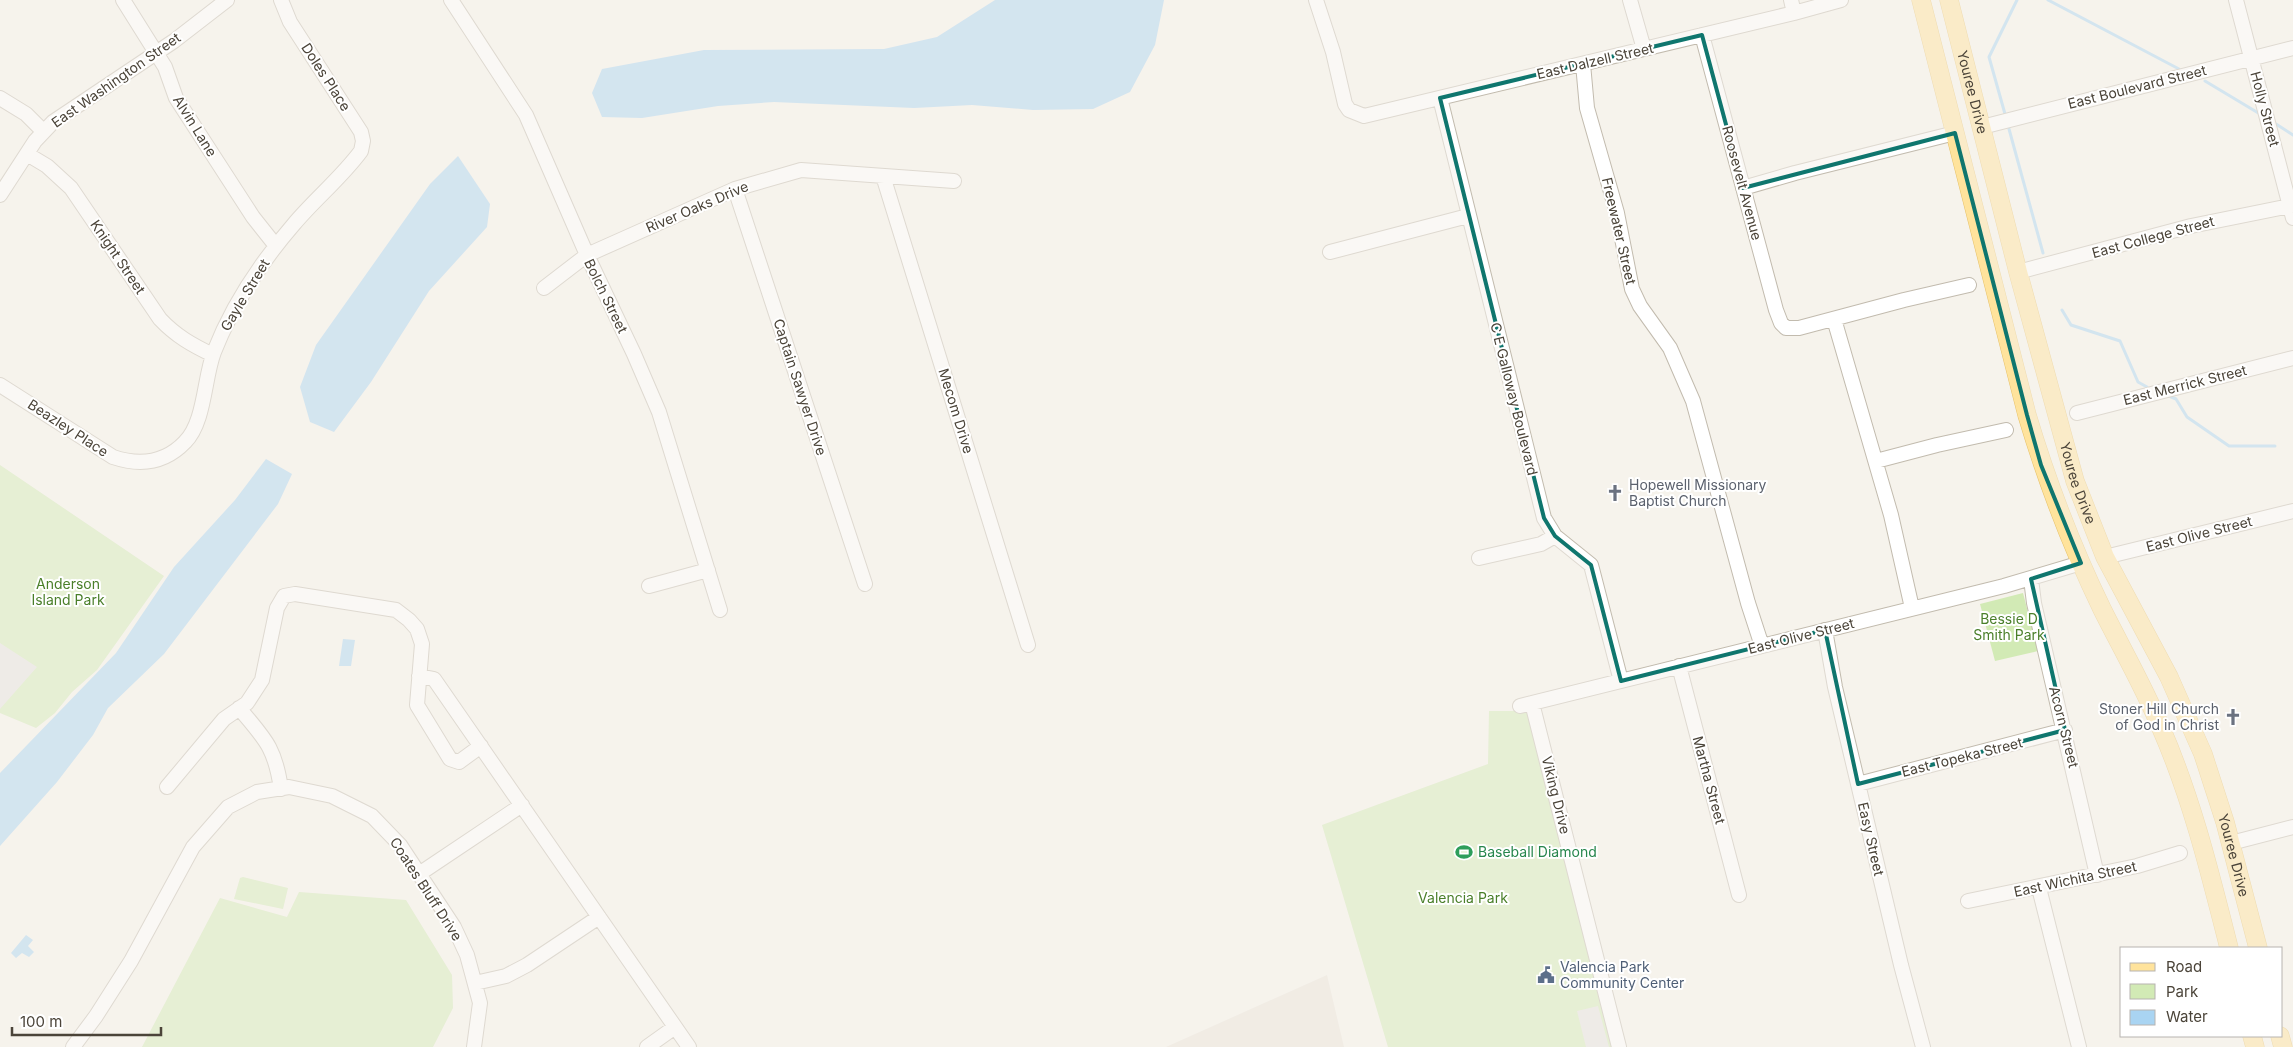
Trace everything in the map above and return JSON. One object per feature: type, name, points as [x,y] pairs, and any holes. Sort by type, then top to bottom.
[{"type":"main road","name":"Youree Drive","points":[[1921,0],[2026,416],[2041,465],[2081,563],[2161,727],[2184,785],[2200,836],[2229,947]]},
{"type":"main road","name":"Youree Drive","points":[[1949,0],[2018,272],[2075,481],[2105,557],[2150,640],[2187,715],[2214,787],[2231,843],[2258,947]]},
{"type":"main road","points":[[2081,563],[2105,557]]},
{"type":"street","name":"Alvin Lane","points":[[123,0],[165,67],[176,98],[253,217],[276,246]]},
{"type":"street","name":"East Washington Street","points":[[0,195],[27,154],[53,122],[156,52],[227,0]]},
{"type":"street","name":"Doles Place","points":[[282,0],[290,22],[361,132],[363,141],[358,155]]},
{"type":"street","name":"Bolch Street","points":[[451,0],[526,115],[587,255],[634,354],[659,412],[720,610]]},
{"type":"street","name":"East Dalzell Street","points":[[1316,0],[1333,52],[1345,104],[1349,110],[1364,116],[1702,35],[1792,7],[1841,0]]},
{"type":"street","points":[[1630,0],[1644,49]]},
{"type":"street","name":"Holly Street","points":[[2236,0],[2291,212]]},
{"type":"street","name":"Roosevelt Avenue","points":[[1702,35],[1781,323],[1786,328],[1799,328],[1834,319]]},
{"type":"street","name":"East Boulevard Street","points":[[1982,127],[2293,48]]},
{"type":"street","name":"Freewater Street","points":[[1583,64],[1587,108],[1617,213],[1632,290],[1640,306],[1670,348],[1693,401],[1735,558],[1762,646]]},
{"type":"street","points":[[0,98],[26,114],[44,131]]},
{"type":"street","name":"C E Galloway Boulevard","points":[[1440,98],[1544,518],[1555,536],[1588,561],[1594,573],[1620,681]]},
{"type":"street","points":[[1744,188],[1795,173],[1955,133]]},
{"type":"street","name":"Knight Street","points":[[27,154],[47,166],[72,188],[160,318],[171,331],[184,341],[213,355]]},
{"type":"street","name":"Gayle Street","points":[[169,455],[186,441],[196,422],[213,355],[220,337],[253,279],[276,246],[358,155]]},
{"type":"street","name":"River Oaks Drive","points":[[544,288],[587,255],[735,189],[801,170],[954,181]]},
{"type":"street","name":"Mecom Drive","points":[[884,176],[1028,645]]},
{"type":"street","name":"Captain Sawyer Drive","points":[[735,189],[865,584]]},
{"type":"street","name":"East College Street","points":[[2018,272],[2191,226],[2291,212]]},
{"type":"street","points":[[1330,252],[1468,216]]},
{"type":"street","points":[[1912,608],[1891,515],[1834,319],[1969,285]]},
{"type":"street","name":"East Merrick Street","points":[[2077,413],[2293,358]]},
{"type":"street","name":"Beazley Place","points":[[0,385],[113,457],[126,462],[148,462],[169,455]]},
{"type":"street","points":[[1876,461],[2006,430]]},
{"type":"street","name":"East Olive Street","points":[[2105,557],[2293,511]]},
{"type":"street","points":[[1479,558],[1541,544],[1555,536]]},
{"type":"street","name":"East Olive Street","points":[[1526,704],[2030,579],[2081,563]]},
{"type":"street","points":[[649,586],[708,570]]},
{"type":"street","name":"Acorn Street","points":[[2030,579],[2098,875]]},
{"type":"street","points":[[167,786],[224,719],[247,703],[262,680],[277,608],[284,596],[295,594],[396,610],[417,629],[422,644],[416,705],[450,759],[459,762],[481,746]]},
{"type":"street","name":"Easy Street","points":[[1825,630],[1835,687],[1901,965],[1923,1047]]},
{"type":"street","name":"Martha Street","points":[[1678,666],[1738,894]]},
{"type":"street","points":[[419,676],[434,679],[689,1047]]},
{"type":"street","name":"Viking Drive","points":[[1526,704],[1619,1047]]},
{"type":"street","points":[[239,708],[269,744],[278,768],[281,789]]},
{"type":"street","name":"East Topeka Street","points":[[1858,784],[2065,730]]},
{"type":"street","name":"Coates Bluff Drive","points":[[73,1047],[96,1016],[131,961],[193,847],[228,807],[257,792],[289,787],[332,796],[372,816],[400,845],[454,927],[467,955],[480,1003],[474,1047]]},
{"type":"street","points":[[419,874],[522,805]]},
{"type":"street","points":[[2231,843],[2293,827]]},
{"type":"street","name":"East Wichita Street","points":[[1968,901],[2098,875],[2180,853]]},
{"type":"street","points":[[2039,888],[2079,1047]]},
{"type":"street","points":[[475,984],[506,976],[527,965],[599,917]]},
{"type":"street","points":[[646,1047],[676,1027]]},
{"type":"highlighted area","points":[[1702,35],[1743,188],[1955,133],[2041,465],[2081,563],[2031,579],[2065,730],[1858,784],[1825,630],[1621,681],[1591,565],[1555,536],[1544,518],[1440,98]]},
{"type":"shaded area","points":[[0,643],[37,667],[0,709]]},
{"type":"shaded area","points":[[1327,975],[1344,1047],[1166,1047]]},
{"type":"shaded area","points":[[1598,1006],[1609,1047],[1586,1047],[1577,1011]]},
{"type":"green space","name":"Anderson Island Park","points":[[0,465],[164,576],[97,670],[72,692],[55,713],[36,728],[0,713]]},
{"type":"green space","name":"Bessie D Smith Park","points":[[2023,593],[2038,651],[1995,661],[1980,604]]},
{"type":"green space","name":"Valencia Park","points":[[1489,711],[1534,711],[1619,1047],[1388,1047],[1322,825],[1488,764]]},
{"type":"green space","points":[[243,877],[288,888],[283,909],[234,899],[240,878]]},
{"type":"green space","points":[[299,892],[406,900],[452,975],[453,1008],[433,1047],[142,1047],[220,898],[287,917]]},
{"type":"water","points":[[995,0],[1164,0],[1155,45],[1130,92],[1093,109],[1033,110],[972,105],[914,108],[774,102],[718,106],[642,118],[602,117],[592,93],[602,69],[704,50],[884,49],[937,37]]},
{"type":"water","points":[[458,156],[490,204],[487,227],[429,291],[371,382],[334,432],[310,422],[300,387],[316,345],[430,184]]},
{"type":"water","points":[[266,459],[292,474],[278,504],[164,654],[108,708],[93,735],[57,782],[0,846],[0,773],[116,653],[174,567],[235,500]]},
{"type":"water","points":[[343,639],[355,640],[351,666],[339,666]]},
{"type":"water","points":[[26,935],[33,940],[28,946],[34,952],[29,957],[22,953],[16,958],[11,953]]},
{"type":"waterway","points":[[2005,114],[1989,57],[2017,0]]},
{"type":"waterway","points":[[2048,0],[2179,69]]},
{"type":"waterway","points":[[2205,81],[2260,114]]},
{"type":"waterway","points":[[2276,124],[2293,135]]},
{"type":"waterway","points":[[2009,129],[2043,253]]},
{"type":"waterway","points":[[2062,310],[2071,325],[2120,341],[2138,382],[2147,387]]},
{"type":"waterway","points":[[2169,396],[2176,399],[2187,417],[2229,446],[2275,446]]},
{"type":"place","name":"Hopewell Missionary Baptist Church","points":[[1615,493]]},
{"type":"place","name":"Stoner Hill Church of God in Christ","points":[[2233,717]]},
{"type":"place","name":"Baseball Diamond","points":[[1464,852]]},
{"type":"place","name":"Valencia Park Community Center","points":[[1546,975]]}]
